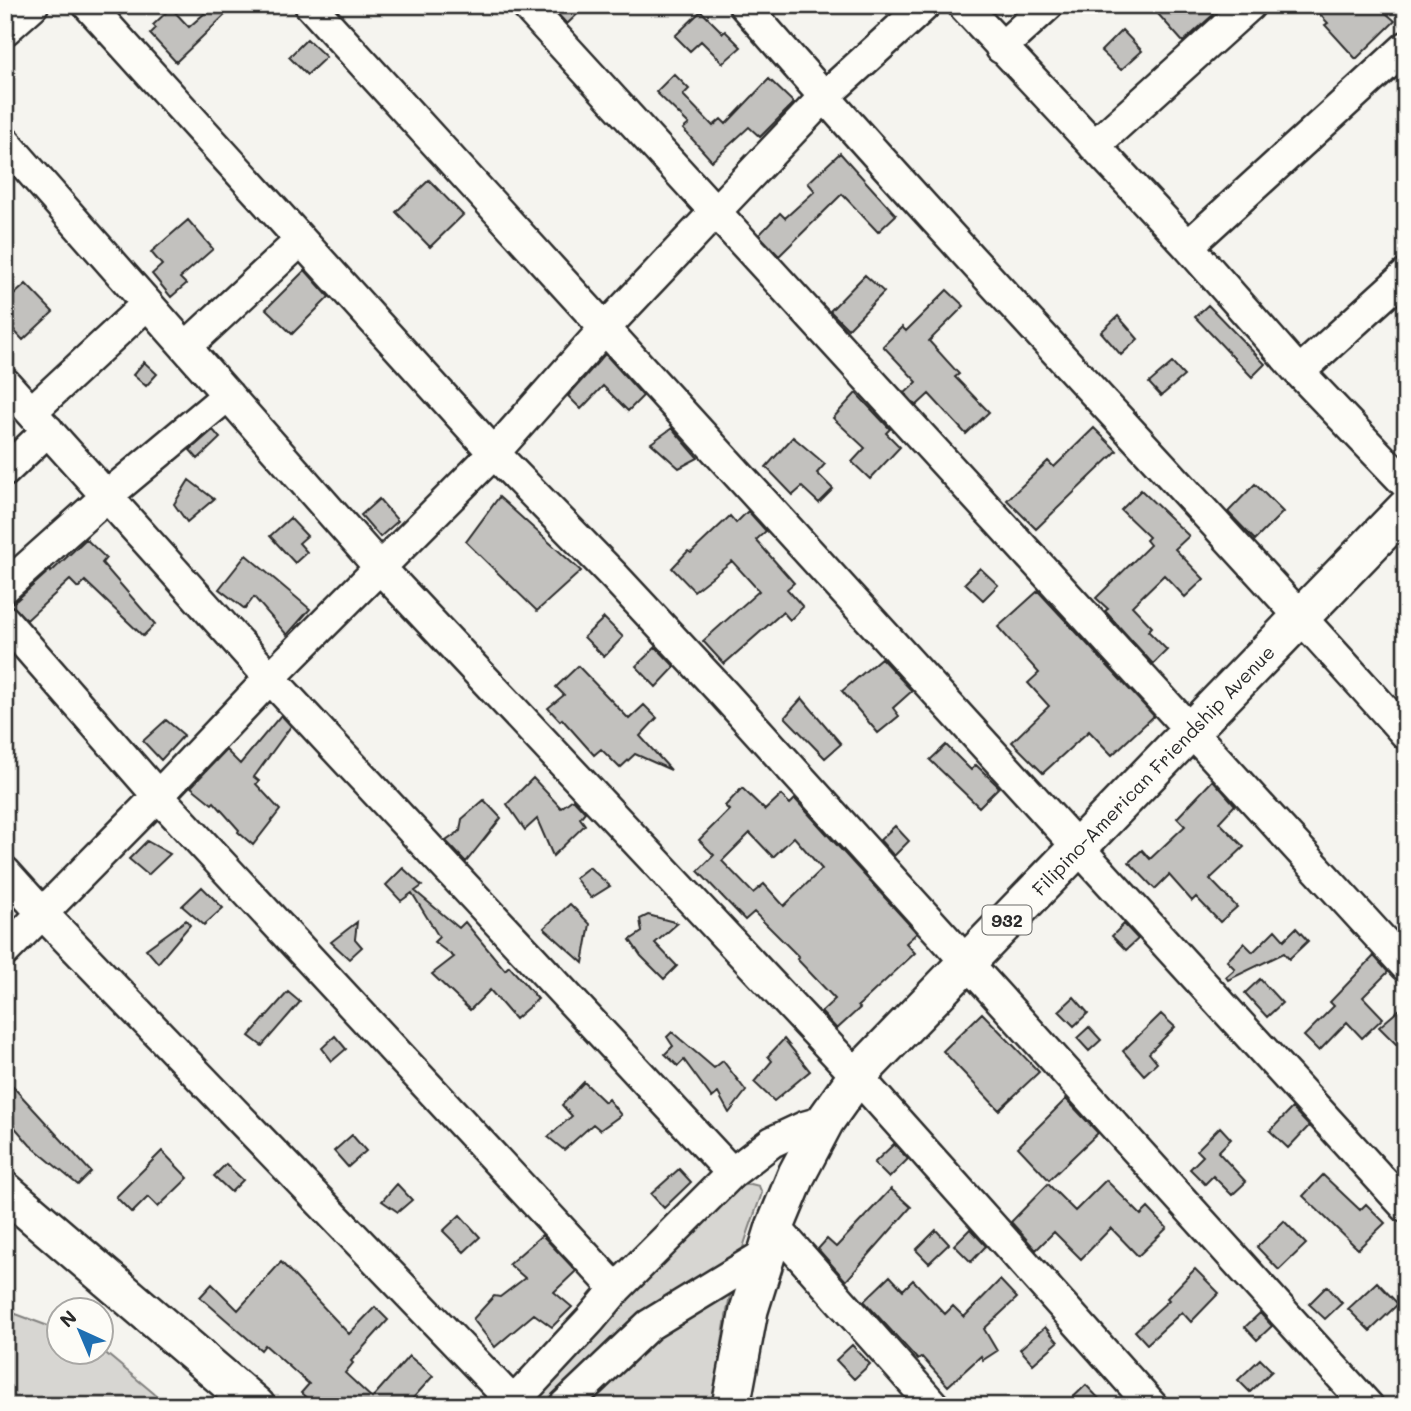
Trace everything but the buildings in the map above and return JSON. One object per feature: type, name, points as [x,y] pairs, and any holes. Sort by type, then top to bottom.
[{"type":"main road","name":"Filipino-American Friendship Avenue","points":[[731,1406],[749,1310],[771,1240],[797,1174],[825,1121],[857,1076],[1406,508]]},
{"type":"main road","points":[[5,1191],[256,1406]]},
{"type":"street","points":[[5,30],[33,5]]},
{"type":"street","points":[[88,5],[494,453],[614,576],[967,961],[1368,1406]]},
{"type":"street","points":[[310,5],[1406,1207]]},
{"type":"street","points":[[526,5],[1406,966]]},
{"type":"street","points":[[744,5],[824,97],[1302,617],[1406,734]]},
{"type":"street","points":[[5,951],[270,678],[494,453],[606,328],[824,97],[925,5]]},
{"type":"street","points":[[963,5],[1188,246],[1299,372],[1406,484]]},
{"type":"street","points":[[1002,47],[1048,5]]},
{"type":"street","points":[[1094,146],[1250,5]]},
{"type":"street","points":[[1188,246],[1406,47]]},
{"type":"street","points":[[5,142],[381,569],[857,1076],[1152,1406]]},
{"type":"street","points":[[186,347],[301,240]]},
{"type":"street","points":[[1299,372],[1406,275]]},
{"type":"street","points":[[5,471],[40,421],[147,304]]},
{"type":"street","points":[[5,383],[270,678],[732,1173]]},
{"type":"street","points":[[5,587],[107,496],[228,395]]},
{"type":"street","points":[[5,621],[158,796],[616,1289]]},
{"type":"street","points":[[5,872],[512,1404],[616,1289],[732,1173],[772,1142],[804,1127],[825,1121]]},
{"type":"street","points":[[541,1372],[570,1401],[649,1325],[771,1240],[934,1406]]},
{"type":"street","points":[[590,1320],[649,1325]]},
{"type":"shaded area","points":[[751,1184],[759,1186],[762,1193],[732,1287],[715,1406],[523,1406],[734,1187]]},
{"type":"shaded area","points":[[5,1310],[46,1325],[46,1366],[116,1366],[116,1362],[169,1406],[5,1406]]}]
